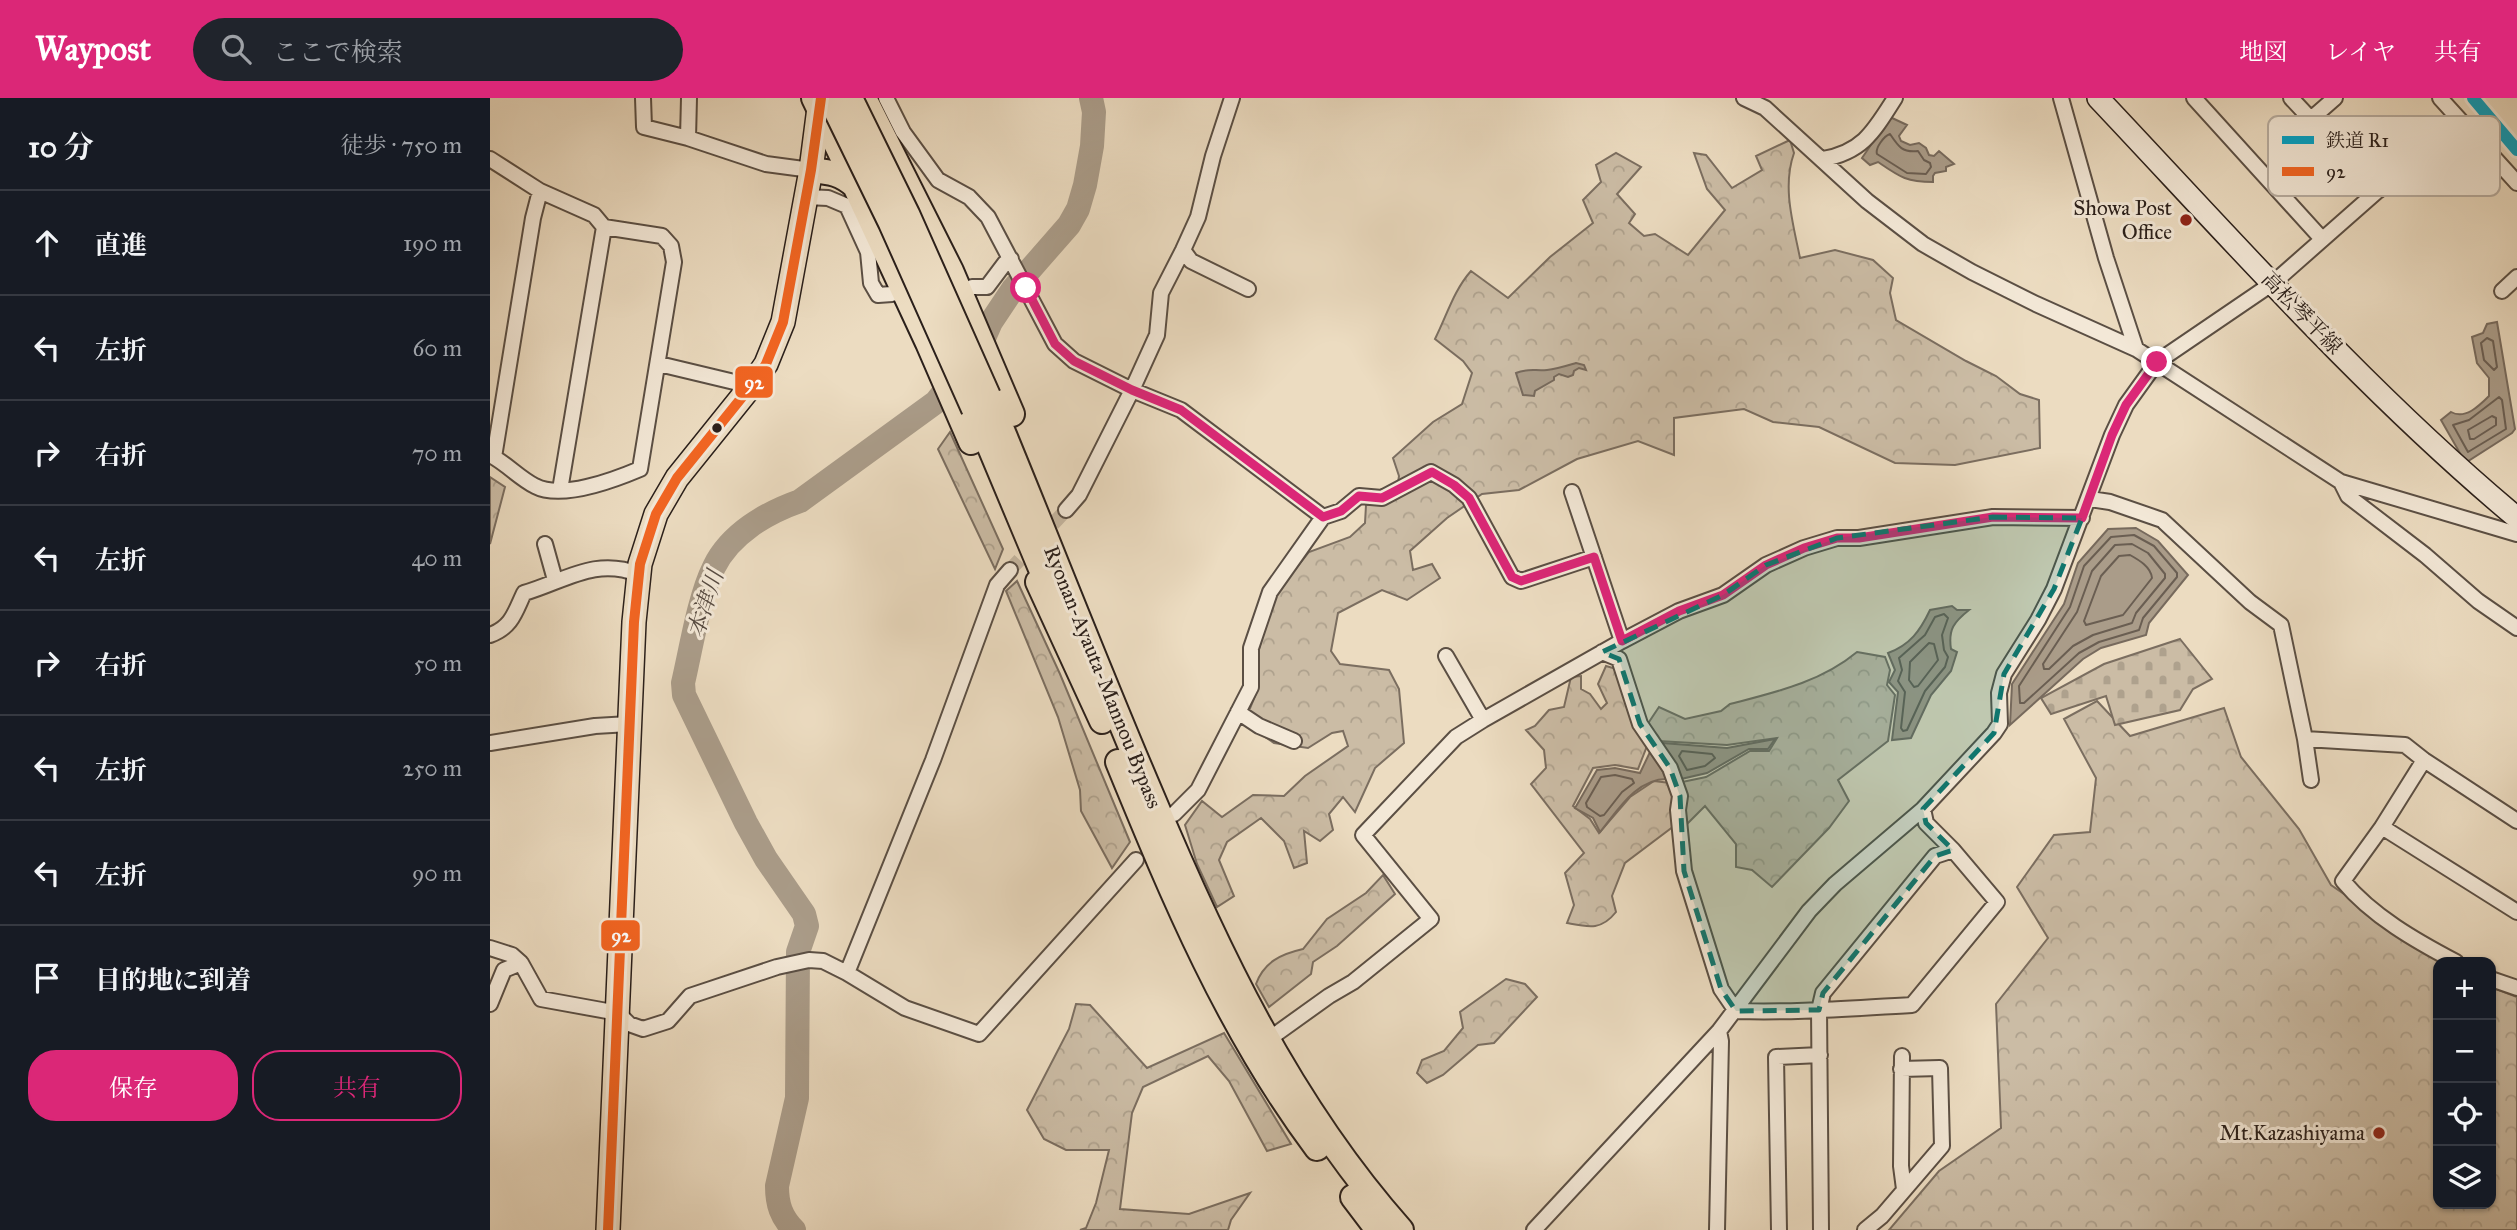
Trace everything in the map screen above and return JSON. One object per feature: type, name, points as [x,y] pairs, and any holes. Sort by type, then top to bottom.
[{"type":"highway","name":"Ryonan-Ayauta-Mannou Bypass","points":[[850,98],[912,225],[981,403]]},
{"type":"highway","points":[[864,98],[969,297],[981,403],[1109,718]]},
{"type":"highway","name":"Ryonan-Ayauta-Mannou Bypass","points":[[821,101],[891,223],[1054,555],[1109,718],[1193,894],[1260,1046],[1313,1144],[1378,1230]]},
{"type":"highway","points":[[821,101],[862,199],[928,343],[981,403]]},
{"type":"highway","points":[[811,170],[842,175],[855,186],[862,199]]},
{"type":"highway","name":"Ryonan-Ayauta-Mannou Bypass","points":[[1260,1046],[1401,1230]]},
{"type":"main road","name":"高松琴平線","points":[[2098,98],[2385,399],[2461,471],[2517,518]]},
{"type":"main road","points":[[608,1230],[629,724],[638,574],[647,540],[666,496],[766,364],[783,322],[821,101]]},
{"type":"street","points":[[643,98],[645,127],[766,164],[811,170]]},
{"type":"street","points":[[688,138],[689,98]]},
{"type":"street","points":[[886,98],[903,132],[938,180],[969,197],[988,217],[1055,344],[1074,361],[1132,390],[1181,410],[1323,517]]},
{"type":"street","points":[[1066,510],[1079,495],[1157,335],[1161,293],[1198,217],[1213,156],[1232,98]]},
{"type":"street","points":[[1744,98],[1765,108],[1867,201],[1923,244],[2036,304],[2136,349],[2341,482],[2517,534]]},
{"type":"street","points":[[1823,159],[1854,150],[1879,123],[1895,98]]},
{"type":"street","points":[[2062,98],[2106,258],[2136,349]]},
{"type":"street","points":[[2194,98],[2268,180]]},
{"type":"street","points":[[2291,98],[2308,116]]},
{"type":"street","points":[[2314,116],[2335,98]]},
{"type":"street","points":[[2442,99],[2455,116]]},
{"type":"street","points":[[490,159],[540,191],[594,215],[604,226],[662,236],[671,246],[674,262],[640,470],[608,483],[548,490],[534,486],[492,456],[540,191]]},
{"type":"street","points":[[2500,165],[2517,183]]},
{"type":"street","points":[[2283,196],[2322,239]]},
{"type":"street","points":[[1534,1230],[1736,1011],[1809,911],[1835,884],[1923,809],[2000,724],[1999,693],[2004,674],[2054,589],[2112,435],[2126,405],[2157,362],[2273,283],[2372,196]]},
{"type":"street","points":[[806,197],[828,198],[847,206],[868,252],[871,283],[878,295],[892,294]]},
{"type":"street","points":[[560,490],[604,226]]},
{"type":"street","points":[[1183,250],[1191,261],[1248,289]]},
{"type":"street","points":[[969,297],[987,287],[1005,263],[1013,263]]},
{"type":"street","points":[[2502,291],[2517,277]]},
{"type":"street","points":[[659,364],[751,386]]},
{"type":"street","points":[[1174,814],[1198,790],[1251,687],[1251,648],[1270,592],[1323,517],[1341,511],[1359,496],[1382,498],[1432,472],[1469,498],[1512,577],[1521,581],[1594,557]]},
{"type":"street","points":[[2341,482],[2348,496],[2424,555],[2477,601],[2517,628]]},
{"type":"street","points":[[1572,492],[1622,641]]},
{"type":"street","points":[[2090,499],[2110,502],[2162,520],[2250,602],[2281,625],[2311,780]]},
{"type":"street","points":[[1260,1046],[1353,982],[1431,919],[1363,835],[1456,737],[1622,641],[1679,611],[1723,595],[1766,565],[1804,548],[1837,538],[1859,538],[1993,517],[2082,518]]},
{"type":"street","points":[[545,544],[555,580]]},
{"type":"street","points":[[490,635],[513,621],[524,593],[542,588],[555,580],[593,568],[622,568],[638,574]]},
{"type":"street","points":[[847,973],[933,760],[997,585],[1010,570]]},
{"type":"street","points":[[1602,652],[1619,659],[1640,724],[1670,768],[1680,796],[1678,810],[1684,871],[1721,989],[1736,1011]]},
{"type":"street","points":[[1446,656],[1483,720]]},
{"type":"street","points":[[1238,712],[1259,726],[1294,740]]},
{"type":"street","points":[[490,743],[595,726],[629,724]]},
{"type":"street","points":[[2305,739],[2405,745],[2517,821]]},
{"type":"street","points":[[2424,760],[2382,827],[2343,881],[2358,898],[2376,912],[2448,957]]},
{"type":"street","points":[[1736,1011],[1912,1005],[1997,902],[1926,822],[1923,809]]},
{"type":"street","points":[[2382,827],[2517,912]]},
{"type":"street","points":[[1821,1230],[1819,1010],[1823,993],[1935,856],[1953,850]]},
{"type":"street","points":[[490,948],[512,956],[521,963],[541,999],[618,1013],[629,1024],[643,1029],[668,1021],[690,996],[777,967],[809,960],[823,961],[847,973],[905,1008],[979,1034],[1136,860]]},
{"type":"street","points":[[490,1004],[504,970],[521,963]]},
{"type":"street","points":[[2496,981],[2517,988]]},
{"type":"street","points":[[1717,1230],[1721,1054],[1718,1031]]},
{"type":"street","points":[[1779,1230],[1776,1057],[1820,1055]]},
{"type":"street","points":[[1865,1230],[1882,1216],[1942,1146],[1940,1068],[1902,1062],[1901,1166],[1904,1189]]},
{"type":"highlighted area","points":[[1993,517],[2082,518],[2054,589],[2004,674],[1994,733],[1923,809],[1926,823],[1953,850],[1935,856],[1823,993],[1819,1010],[1736,1011],[1721,989],[1684,871],[1680,796],[1670,768],[1640,724],[1619,659],[1602,652],[1723,595],[1766,565],[1837,538]]},
{"type":"green space","points":[[1790,140],[1794,153],[1789,179],[1790,205],[1800,258],[1835,250],[1873,260],[1893,278],[1890,293],[1896,320],[1996,376],[2020,394],[2039,400],[2040,448],[1955,465],[1895,463],[1819,427],[1773,422],[1744,409],[1674,418],[1674,455],[1638,441],[1577,459],[1519,490],[1482,494],[1447,518],[1410,551],[1413,570],[1432,564],[1440,578],[1407,600],[1382,590],[1338,613],[1331,651],[1340,664],[1389,670],[1399,689],[1404,743],[1375,768],[1355,812],[1343,797],[1329,814],[1333,830],[1320,841],[1304,831],[1307,863],[1294,868],[1284,841],[1261,818],[1227,842],[1219,860],[1234,896],[1217,907],[1197,864],[1185,825],[1202,801],[1222,817],[1253,795],[1284,796],[1305,776],[1348,746],[1343,731],[1332,733],[1308,748],[1274,743],[1244,723],[1257,691],[1259,649],[1274,596],[1309,552],[1350,537],[1365,523],[1366,505],[1396,497],[1399,476],[1393,458],[1433,422],[1462,404],[1472,373],[1463,361],[1435,339],[1465,278],[1471,271],[1508,298],[1550,257],[1593,223],[1583,200],[1601,182],[1596,165],[1616,153],[1641,167],[1617,194],[1635,214],[1629,223],[1644,236],[1655,234],[1688,255],[1725,210],[1707,189],[1694,153],[1706,155],[1732,188],[1762,170],[1756,156]]},
{"type":"green space","points":[[950,432],[1003,549],[995,569],[938,449]]},
{"type":"green space","points":[[490,477],[505,487],[490,544]]},
{"type":"green space","points":[[1017,581],[1060,674],[1130,842],[1112,868],[1081,811],[1080,790],[1058,717],[1006,591]]},
{"type":"green space","points":[[2180,639],[2212,679],[2193,689],[2180,710],[2115,725],[2106,696],[2051,714],[2041,698],[2104,664]]},
{"type":"green space","points":[[1857,652],[1885,657],[1890,670],[1887,685],[1895,695],[1888,741],[1838,780],[1849,801],[1829,828],[1772,887],[1752,870],[1736,867],[1736,844],[1705,806],[1687,824],[1682,782],[1706,777],[1750,751],[1769,751],[1777,738],[1727,745],[1658,741],[1647,725],[1659,707],[1685,719],[1721,711],[1730,704],[1813,678]]},
{"type":"green space","points":[[1606,666],[1620,670],[1647,746],[1638,769],[1615,765],[1593,768],[1573,806],[1590,819],[1599,833],[1630,797],[1654,781],[1670,783],[1674,800],[1674,826],[1625,863],[1612,896],[1616,912],[1599,925],[1588,926],[1567,923],[1574,905],[1565,873],[1584,853],[1531,784],[1546,768],[1544,750],[1526,730],[1535,726],[1549,710],[1564,707],[1571,677],[1581,676],[1581,689],[1590,694],[1601,709],[1607,703],[1598,684]]},
{"type":"green space","points":[[2097,701],[2130,736],[2224,708],[2241,757],[2299,829],[2331,885],[2436,957],[2433,957],[2433,1209],[2496,1209],[2496,989],[2517,997],[2517,1230],[1889,1230],[1939,1171],[2001,1128],[1996,1004],[2048,938],[2017,887],[2054,835],[2090,832],[2096,778],[2064,719]]},
{"type":"green space","points":[[1383,875],[1395,894],[1337,946],[1313,962],[1311,974],[1269,1007],[1256,984],[1264,970],[1281,956],[1303,949],[1327,919],[1366,893]]},
{"type":"green space","points":[[1506,979],[1525,984],[1537,997],[1494,1043],[1478,1045],[1443,1075],[1427,1083],[1417,1073],[1422,1060],[1444,1051],[1463,1028],[1460,1012]]},
{"type":"green space","points":[[1076,1004],[1090,1005],[1147,1068],[1224,1033],[1291,1144],[1267,1151],[1229,1081],[1208,1056],[1143,1087],[1132,1113],[1120,1209],[1189,1214],[1250,1193],[1231,1220],[1228,1230],[1080,1230],[1086,1228],[1096,1203],[1109,1150],[1066,1150],[1044,1139],[1027,1110],[1069,1029]]},
{"type":"water","points":[[1890,117],[1907,125],[1899,136],[1901,141],[1910,145],[1919,143],[1926,148],[1929,155],[1934,156],[1939,151],[1954,164],[1946,167],[1946,171],[1935,173],[1933,182],[1904,178],[1878,162],[1870,165],[1862,158]]},
{"type":"water","points":[[2497,322],[2515,429],[2462,465],[2461,455],[2441,420],[2451,412],[2461,414],[2472,411],[2489,396],[2489,378],[2477,363],[2472,337],[2483,333],[2487,324]]},
{"type":"water","points":[[1576,363],[1584,365],[1586,370],[1579,368],[1568,377],[1559,374],[1535,391],[1534,396],[1523,395],[1516,373],[1551,370]]},
{"type":"water","points":[[2136,528],[2158,541],[2188,575],[2149,623],[2146,635],[2101,648],[2083,659],[2010,725],[2012,684],[2064,604],[2078,563],[2108,529]]},
{"type":"water","points":[[1952,606],[1957,610],[1969,610],[1951,631],[1951,649],[1957,652],[1951,671],[1931,695],[1911,738],[1892,740],[1898,692],[1889,682],[1895,670],[1888,653],[1914,636],[1930,610]]},
{"type":"water","points":[[1775,739],[1768,749],[1749,749],[1707,773],[1681,779],[1662,743],[1727,748]]},
{"type":"water","points":[[1651,750],[1667,779],[1656,780],[1637,790],[1600,832],[1593,818],[1575,808],[1597,770],[1615,768],[1640,773]]},
{"type":"waterway","name":"本津川","points":[[794,1230],[781,1210],[777,1186],[797,1098],[798,952],[807,926],[804,914],[766,859],[746,823],[684,695],[683,683],[700,608],[714,567],[729,544],[762,518],[800,501],[936,402],[981,345],[991,322],[1013,289],[1069,225],[1078,209],[1092,146],[1094,112],[1091,98]]},
{"type":"tunnel","points":[[1010,570],[1066,510]]},
{"type":"rail line","name":"R1","points":[[2473,98],[2488,116]]},
{"type":"rail line","name":"R1","points":[[2500,130],[2517,150]]},
{"type":"transit line","name":"92","points":[[608,1230],[634,622],[640,564],[656,514],[677,478],[766,364],[783,322],[811,170],[821,98]]},
{"type":"place","name":"Showa Post Office","points":[[2186,220]]},
{"type":"place","name":"Mt.Kazashiyama","points":[[2379,1133]]},
{"type":"route","points":[[1026,288],[1055,344],[1074,361],[1132,390],[1181,410],[1323,517],[1341,511],[1359,496],[1382,498],[1432,472],[1469,498],[1512,577],[1521,581],[1594,557],[1622,641],[1679,611],[1723,595],[1766,565],[1804,548],[1837,538],[1859,538],[1993,517],[2082,518],[2112,435],[2126,405],[2157,362]]}]
